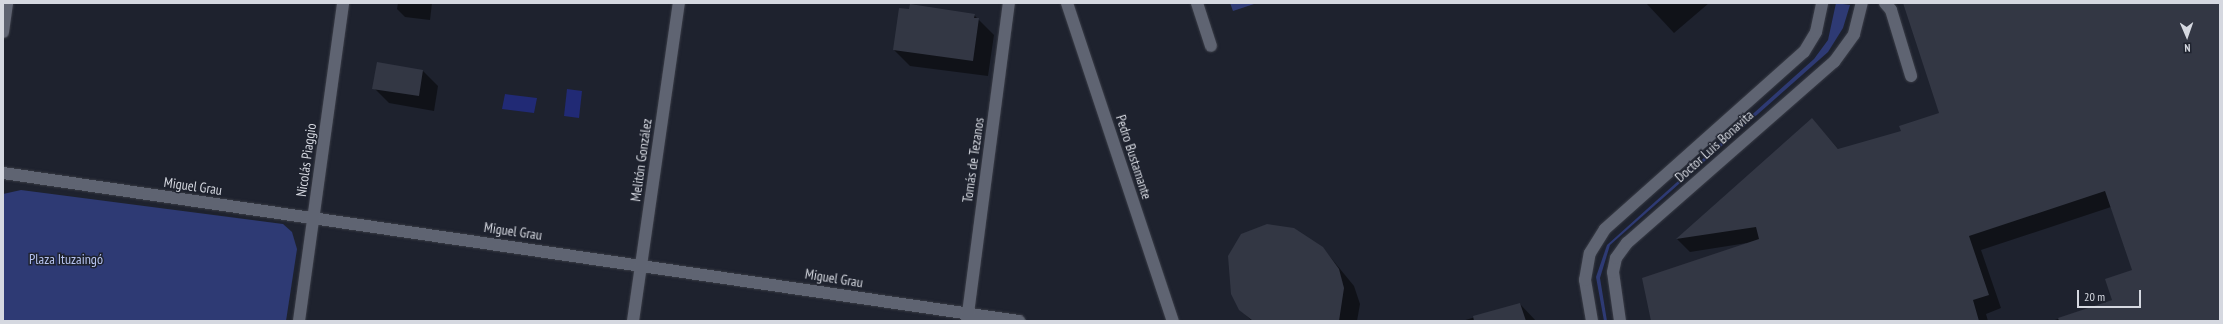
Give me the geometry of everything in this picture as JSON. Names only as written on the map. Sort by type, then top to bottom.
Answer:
[{"type":"street","points":[[3,32],[7,3]]},
{"type":"street","name":"Nicolás Piaggio","points":[[299,321],[343,3]]},
{"type":"street","name":"Melitón González","points":[[633,321],[679,3]]},
{"type":"street","name":"Tomás de Tezanos","points":[[967,318],[1009,3]]},
{"type":"street","name":"Pedro Bustamante","points":[[1067,3],[1173,321]]},
{"type":"street","points":[[1197,3],[1212,46]]},
{"type":"street","name":"Doctor Luis Bonavita","points":[[1592,321],[1585,280],[1590,253],[1605,229],[1804,52],[1816,32],[1822,3]]},
{"type":"street","name":"Doctor Luis Bonavita","points":[[1620,321],[1612,272],[1616,258],[1627,243],[1834,62],[1854,34],[1862,3]]},
{"type":"street","points":[[1885,3],[1891,10],[1912,76]]},
{"type":"street","name":"Miguel Grau","points":[[3,173],[314,219],[642,264],[967,318],[1019,321]]},
{"type":"green space","points":[[1230,3],[1257,3],[1233,11]]},
{"type":"green space","points":[[1836,3],[1850,5],[1843,28],[1828,52],[1610,245],[1600,278],[1607,321],[1604,321],[1596,277],[1607,245],[1814,59],[1828,40]]},
{"type":"green space","name":"Plaza Ituzaingó","points":[[21,190],[283,224],[292,232],[297,249],[286,321],[3,321],[3,194]]},
{"type":"shaded area","points":[[567,89],[582,91],[579,118],[564,116]]},
{"type":"shaded area","points":[[505,94],[537,98],[534,113],[502,109]]},
{"type":"building","points":[[1903,3],[2220,3],[2220,321],[2059,321],[2058,318],[2112,300],[2105,279],[2132,270],[2105,191],[1969,236],[1989,295],[1973,300],[1979,321],[1651,321],[1642,278],[1759,239],[1756,227],[1676,239],[1812,118],[1838,149],[1901,131],[1899,126],[1939,113]]},
{"type":"building","points":[[910,4],[975,14],[974,18],[979,18],[973,61],[893,50],[899,8],[909,9]]},
{"type":"building","points":[[377,62],[423,70],[419,96],[372,89]]},
{"type":"building","points":[[1267,224],[1294,228],[1323,247],[1339,269],[1344,288],[1339,321],[1253,321],[1239,310],[1231,294],[1228,256],[1241,234]]},
{"type":"building","points":[[1520,303],[1526,321],[1474,321],[1473,316]]}]
